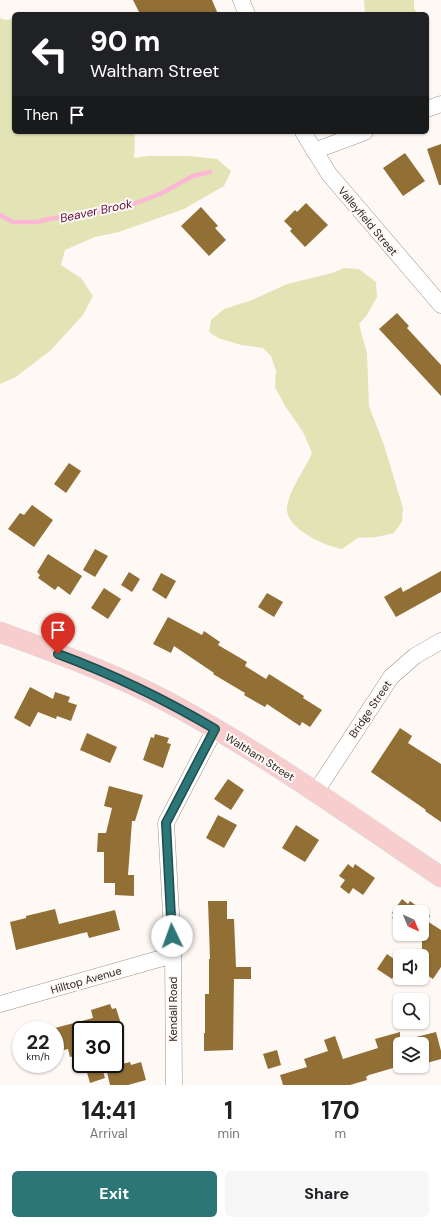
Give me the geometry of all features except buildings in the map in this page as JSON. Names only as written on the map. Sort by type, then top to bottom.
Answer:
[{"type":"main road","name":"Waltham Street","points":[[0,632],[106,672],[178,707],[271,763],[441,877]]},
{"type":"street","points":[[241,0],[246,12]]},
{"type":"street","points":[[429,108],[441,104]]},
{"type":"street","name":"Valleyfield Street","points":[[304,134],[329,174],[441,306]]},
{"type":"street","points":[[314,151],[360,134]]},
{"type":"street","name":"Bridge Street","points":[[315,793],[391,677],[415,656],[441,641]]},
{"type":"street","name":"Kendall Road","points":[[174,1085],[173,955],[166,823],[215,729]]},
{"type":"street","name":"Hilltop Avenue","points":[[0,1004],[173,955]]},
{"type":"green space","points":[[364,0],[414,0],[414,8],[416,12],[365,12]]},
{"type":"green space","points":[[0,18],[5,20],[12,19],[12,134],[134,134],[134,158],[148,156],[189,156],[217,159],[231,171],[224,186],[184,209],[119,232],[95,237],[65,250],[61,265],[81,278],[93,296],[83,315],[51,350],[16,377],[0,384]]},
{"type":"green space","points":[[344,268],[359,269],[376,282],[377,297],[367,315],[359,324],[367,353],[369,406],[384,445],[403,508],[402,522],[394,533],[377,537],[358,538],[342,549],[316,540],[307,535],[292,522],[288,515],[287,507],[291,493],[312,453],[303,432],[285,406],[275,387],[276,371],[271,356],[263,348],[241,345],[218,338],[209,332],[211,320],[224,309],[252,300],[287,284],[332,273]]},
{"type":"waterway","name":"Beaver Brook","points":[[0,215],[13,222],[38,222],[48,219],[125,207],[160,194],[193,176],[210,172]]},
{"type":"route","points":[[58,654],[106,672],[127,682],[178,707],[215,729],[166,823],[172,936]]}]
